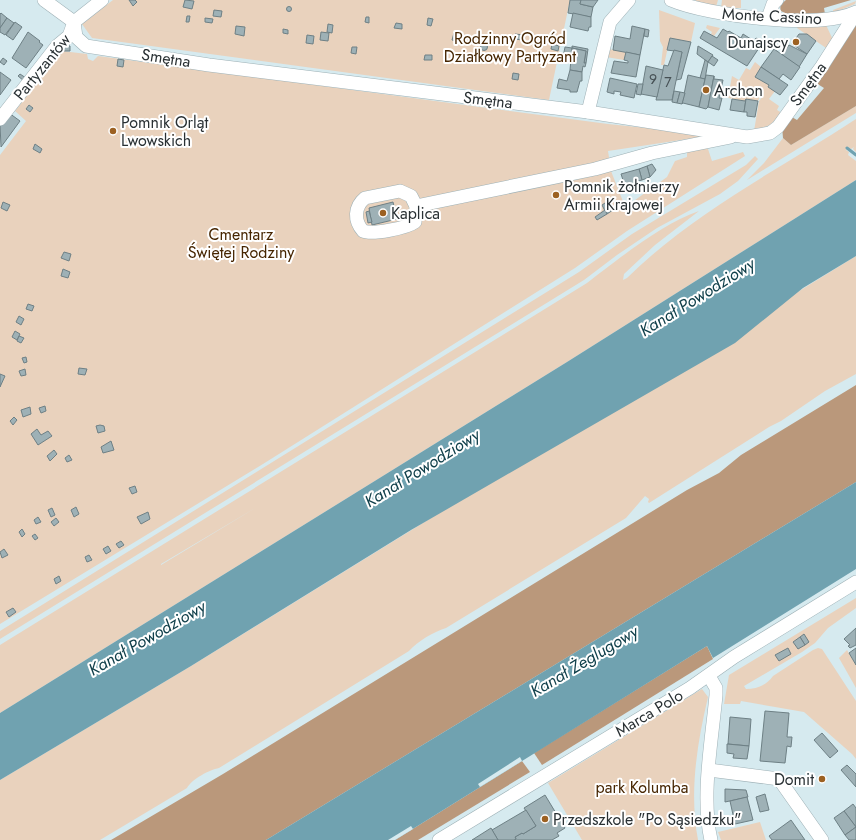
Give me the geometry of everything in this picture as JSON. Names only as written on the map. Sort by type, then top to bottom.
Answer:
[{"type":"street","points":[[44,0],[74,22]]},
{"type":"street","name":"Partyzantów","points":[[0,119],[57,46],[69,36],[74,22],[102,0]]},
{"type":"street","points":[[588,112],[610,22],[629,0]]},
{"type":"street","name":"Monte Cassino","points":[[671,0],[688,3],[714,13],[768,18],[828,19],[856,12]]},
{"type":"street","points":[[768,18],[769,11],[777,0]]},
{"type":"street","name":"Smętna","points":[[74,22],[76,37],[86,46],[209,65],[588,112],[737,136],[760,136],[770,134],[778,126],[822,66],[856,12]]},
{"type":"street","points":[[416,206],[595,169],[652,153],[737,136]]},
{"type":"street","points":[[400,191],[411,196],[416,206],[415,222],[408,226],[368,233],[360,228],[357,219],[357,208],[365,198],[400,191]]},
{"type":"street","name":"Marca Polo","points":[[439,840],[709,676],[734,657],[856,582]]},
{"type":"street","points":[[709,676],[716,688],[706,799],[707,819],[711,840]]},
{"type":"street","points":[[709,770],[778,779],[822,840]]},
{"type":"green space","name":"Rodzinny Ogród Działkowy Partyzant","points":[[113,0],[570,0],[549,100],[92,38],[82,24]]},
{"type":"green space","points":[[695,0],[718,0],[716,7],[698,3]]},
{"type":"green space","points":[[722,0],[741,0],[741,8],[721,8]]},
{"type":"green space","points":[[856,1],[855,4],[833,13],[833,10]]},
{"type":"green space","points":[[659,10],[695,23],[691,42],[670,38],[664,65],[661,65],[663,47],[660,41]]},
{"type":"green space","points":[[707,25],[720,28],[714,36],[711,34],[712,32],[706,28]]},
{"type":"green space","points":[[798,25],[826,25],[834,42],[829,50],[797,28]]},
{"type":"green space","points":[[608,49],[626,52],[624,60],[606,57]]},
{"type":"green space","name":"Cmentarz Świętej Rodziny","points":[[62,51],[87,54],[88,59],[93,61],[98,56],[608,124],[714,135],[608,151],[611,171],[624,204],[631,203],[667,177],[675,161],[687,157],[687,150],[707,146],[712,161],[743,152],[745,156],[627,231],[575,268],[263,464],[0,624],[0,155],[26,121],[15,111]]},
{"type":"green space","points":[[755,62],[761,67],[755,77],[769,85],[775,91],[769,99],[779,106],[777,110],[782,113],[770,125],[754,131],[759,101],[763,96],[761,95],[758,101],[745,99],[745,101],[728,98],[732,76],[739,80],[746,68],[750,70]]},
{"type":"green space","points":[[856,106],[856,113],[747,180],[764,163],[783,138],[791,145]]},
{"type":"green space","points":[[856,119],[856,152],[853,149],[854,147],[851,149],[848,147],[846,150],[849,152],[848,155],[856,161],[856,180],[567,362],[0,713],[0,645],[587,283],[626,253],[656,233],[699,211],[655,245],[624,274],[623,280],[627,278],[680,232],[708,212]],"holes":[[[257,507],[161,565],[161,564]]]},
{"type":"green space","points":[[755,156],[758,159],[738,181],[720,194],[657,228],[617,255],[584,280],[0,639],[0,631],[579,272],[632,234],[746,165]]},
{"type":"green space","points":[[856,256],[856,374],[825,391],[781,421],[769,427],[649,503],[649,499],[645,496],[626,518],[446,628],[426,637],[409,651],[219,768],[201,775],[187,788],[100,840],[0,840],[0,780],[191,666]]},
{"type":"green space","points":[[856,598],[856,608],[828,628],[815,643],[744,686],[746,689],[761,686],[768,682],[773,676],[813,650],[818,648],[822,649],[856,701],[856,759],[804,712],[741,701],[740,704],[724,704],[729,675]]},
{"type":"green space","points":[[847,650],[856,665],[856,688],[839,658]]},
{"type":"green space","name":"park Kolumba","points":[[702,689],[708,697],[698,750],[694,786],[695,822],[698,840],[582,840],[548,783]]},
{"type":"green space","points":[[760,822],[766,840],[721,840],[718,832]]},
{"type":"shaded area","points":[[786,0],[851,0],[824,8],[825,14],[787,14],[780,9],[783,2]]},
{"type":"shaded area","points":[[856,22],[856,106],[791,145],[783,138],[782,126],[790,116],[797,120],[824,88],[816,83]]},
{"type":"shaded area","points":[[856,385],[856,482],[266,840],[111,840],[223,774],[687,490],[719,473],[741,455]]},
{"type":"shaded area","points":[[707,646],[713,659],[542,765],[534,753]]},
{"type":"shaded area","points":[[522,761],[530,772],[418,840],[395,840]]},
{"type":"water","name":"Kanał Powodziowy","points":[[856,180],[856,256],[803,288],[735,343],[411,530],[191,666],[0,780],[0,713],[567,362]]},
{"type":"water","name":"Kanał Żeglugowy","points":[[856,482],[856,569],[713,658],[707,646],[395,840],[266,840]]},
{"type":"pier","points":[[520,757],[522,761],[480,787],[478,784]]},
{"type":"pier","points":[[411,826],[413,829],[395,840],[388,840]]},
{"type":"building","points":[[129,0],[135,0],[137,2],[133,6]]},
{"type":"building","points":[[185,0],[194,1],[192,9],[183,7]]},
{"type":"building","points":[[570,0],[581,0],[580,4],[593,7],[591,17],[568,13]]},
{"type":"building","points":[[581,0],[598,0],[593,7],[580,4]]},
{"type":"building","points":[[289,6],[292,9],[289,12],[286,9]]},
{"type":"building","points":[[214,10],[222,11],[221,17],[213,16]]},
{"type":"building","points":[[1,13],[7,18],[0,28],[0,14]]},
{"type":"building","points":[[573,13],[591,17],[591,27],[589,27],[588,31],[570,27]]},
{"type":"building","points":[[187,16],[190,16],[189,22],[186,22]]},
{"type":"building","points":[[366,17],[369,17],[369,23],[365,22]]},
{"type":"building","points":[[7,18],[14,23],[5,35],[0,32],[0,28]]},
{"type":"building","points":[[205,18],[213,19],[212,23],[205,22]]},
{"type":"building","points":[[428,18],[433,19],[431,26],[427,25]]},
{"type":"building","points":[[15,22],[22,27],[13,40],[6,35]]},
{"type":"building","points":[[396,23],[402,24],[402,29],[394,28]]},
{"type":"building","points":[[328,24],[333,25],[332,33],[327,32]]},
{"type":"building","points":[[236,26],[245,27],[244,36],[235,34]]},
{"type":"building","points":[[632,26],[645,29],[640,55],[613,50],[615,36],[630,39]]},
{"type":"building","points":[[283,29],[288,30],[288,34],[283,33]]},
{"type":"building","points":[[645,29],[649,30],[648,37],[644,36]]},
{"type":"building","points":[[723,29],[741,38],[743,34],[754,41],[756,38],[763,42],[747,66],[700,38],[704,31],[717,38]]},
{"type":"building","points":[[28,32],[43,45],[26,68],[12,58]]},
{"type":"building","points":[[321,32],[329,33],[328,41],[320,40]]},
{"type":"building","points":[[454,33],[464,35],[462,42],[452,40]]},
{"type":"building","points":[[515,34],[524,35],[523,40],[514,39]]},
{"type":"building","points":[[799,34],[807,34],[816,41],[807,54],[792,44]]},
{"type":"building","points":[[307,35],[314,36],[313,44],[306,43]]},
{"type":"building","points":[[670,38],[691,42],[681,79],[676,80],[682,52],[667,50]]},
{"type":"building","points":[[484,43],[488,47],[484,51],[480,47]]},
{"type":"building","points":[[552,44],[559,46],[558,51],[551,49]]},
{"type":"building","points":[[64,45],[70,46],[70,51],[64,51]]},
{"type":"building","points":[[789,45],[807,54],[799,67],[782,55]]},
{"type":"building","points":[[572,46],[588,49],[586,63],[584,63],[586,51],[572,48]]},
{"type":"building","points":[[698,46],[713,55],[708,62],[697,54]]},
{"type":"building","points":[[352,47],[357,47],[356,54],[351,53]]},
{"type":"building","points":[[565,47],[572,48],[572,59],[563,57]]},
{"type":"building","points":[[572,48],[586,51],[584,63],[586,63],[585,67],[583,66],[582,72],[570,70]]},
{"type":"building","points":[[774,49],[800,67],[791,80],[783,74],[779,79],[761,67]]},
{"type":"building","points":[[674,50],[682,52],[672,100],[656,100],[664,65],[668,66]]},
{"type":"building","points":[[626,52],[640,55],[636,77],[611,73],[614,61],[628,63],[628,61],[624,60]]},
{"type":"building","points":[[425,55],[432,55],[432,60],[424,60]]},
{"type":"building","points":[[482,55],[486,56],[486,59],[482,59]]},
{"type":"building","points":[[712,56],[718,60],[714,66],[708,62]]},
{"type":"building","points":[[561,57],[567,58],[566,63],[560,61]]},
{"type":"building","points":[[3,58],[7,61],[4,65],[0,62]]},
{"type":"building","points":[[118,59],[124,60],[123,67],[117,66]]},
{"type":"building","points":[[705,60],[708,62],[705,79],[700,78]]},
{"type":"building","points":[[646,66],[663,70],[657,97],[641,94]]},
{"type":"building","points":[[761,67],[788,85],[780,95],[768,87],[769,85],[755,77]]},
{"type":"building","points":[[570,70],[582,72],[582,81],[580,81],[577,92],[570,92],[570,90],[557,88],[559,79],[567,81]]},
{"type":"building","points":[[0,72],[11,80],[0,95]]},
{"type":"building","points":[[513,73],[519,74],[518,80],[512,79]]},
{"type":"building","points":[[20,74],[26,78],[24,81],[18,76]]},
{"type":"building","points":[[688,75],[705,79],[699,107],[682,104]]},
{"type":"building","points":[[706,75],[714,76],[708,107],[706,109],[699,107]]},
{"type":"building","points":[[714,76],[714,79],[723,80],[719,98],[722,98],[719,110],[708,107]]},
{"type":"building","points":[[610,78],[637,84],[634,98],[620,95],[621,92],[614,91],[614,94],[607,92]]},
{"type":"building","points":[[638,84],[643,84],[641,95],[636,94]]},
{"type":"building","points":[[674,91],[680,92],[677,103],[672,102]]},
{"type":"building","points":[[680,92],[685,93],[682,104],[677,103]]},
{"type":"building","points":[[732,99],[745,101],[746,99],[744,112],[730,110]]},
{"type":"building","points":[[746,99],[758,101],[755,117],[747,116],[747,112],[744,112]]},
{"type":"building","points":[[29,105],[33,108],[30,112],[26,109]]},
{"type":"building","points":[[9,113],[20,121],[1,147],[0,124]]},
{"type":"building","points":[[35,144],[42,149],[40,153],[33,149]]},
{"type":"building","points":[[652,164],[656,170],[650,177],[647,166]]},
{"type":"building","points":[[647,166],[650,177],[642,180],[639,169]]},
{"type":"building","points":[[639,169],[642,180],[638,181],[639,185],[626,189],[621,174]]},
{"type":"building","points":[[608,201],[611,207],[605,211],[602,205]]},
{"type":"building","points":[[3,202],[10,205],[7,211],[1,208]]},
{"type":"building","name":"Kaplica","points":[[393,202],[397,219],[372,225],[369,208]]},
{"type":"building","points":[[611,207],[613,210],[607,214],[605,211]]},
{"type":"building","points":[[605,210],[607,214],[597,220],[595,217]]},
{"type":"building","points":[[369,211],[372,222],[368,223],[366,212]]},
{"type":"building","points":[[64,252],[71,254],[69,261],[61,258]]},
{"type":"building","points":[[63,269],[70,272],[68,278],[61,276]]},
{"type":"building","points":[[28,304],[34,306],[32,311],[26,309]]},
{"type":"building","points":[[19,316],[24,319],[21,325],[16,322]]},
{"type":"building","points":[[15,331],[20,334],[17,340],[12,337]]},
{"type":"building","points":[[19,336],[24,338],[21,343],[17,341]]},
{"type":"building","points":[[26,357],[27,362],[24,363],[22,358]]},
{"type":"building","points":[[79,368],[87,369],[85,375],[78,374]]},
{"type":"building","points":[[25,369],[26,375],[21,376],[19,371]]},
{"type":"building","points":[[0,374],[5,376],[0,387]]},
{"type":"building","points":[[45,406],[46,411],[41,413],[39,408]]},
{"type":"building","points":[[30,407],[31,414],[23,417],[21,410]]},
{"type":"building","points":[[14,417],[17,420],[13,425],[10,421]]},
{"type":"building","points":[[96,426],[104,426],[105,431],[98,433]]},
{"type":"building","points":[[37,429],[41,435],[48,431],[52,436],[38,445],[31,434]]},
{"type":"building","points":[[111,441],[114,450],[103,453],[101,447]]},
{"type":"building","points":[[54,450],[57,454],[50,461],[47,456]]},
{"type":"building","points":[[69,455],[72,460],[67,462],[65,458]]},
{"type":"building","points":[[135,486],[137,492],[132,494],[129,488]]},
{"type":"building","points":[[76,507],[79,514],[74,517],[71,510]]},
{"type":"building","points":[[52,508],[55,515],[51,517],[48,510]]},
{"type":"building","points":[[148,512],[150,519],[141,524],[137,517]]},
{"type":"building","points":[[38,517],[41,522],[36,524],[34,520]]},
{"type":"building","points":[[56,518],[59,522],[54,526],[51,522]]},
{"type":"building","points":[[22,529],[25,534],[22,537],[19,532]]},
{"type":"building","points":[[35,534],[38,538],[35,540],[32,536]]},
{"type":"building","points":[[121,541],[124,545],[119,548],[116,544]]},
{"type":"building","points":[[108,546],[111,551],[106,554],[103,549]]},
{"type":"building","points":[[4,549],[8,555],[2,558],[0,552]]},
{"type":"building","points":[[89,555],[92,560],[87,562],[85,557]]},
{"type":"building","points":[[59,576],[61,581],[56,584],[54,579]]},
{"type":"building","points":[[13,608],[16,612],[9,617],[6,612]]},
{"type":"building","points":[[856,628],[856,645],[850,648],[848,646],[850,645],[844,639]]},
{"type":"building","points":[[804,634],[809,642],[805,645],[800,637]]},
{"type":"building","points":[[800,637],[805,645],[798,649],[793,642]]},
{"type":"building","points":[[788,648],[791,654],[779,661],[775,655]]},
{"type":"building","points":[[856,648],[856,665],[849,653]]},
{"type":"building","points":[[765,711],[789,713],[787,737],[792,737],[791,747],[787,746],[785,763],[760,761]]},
{"type":"building","points":[[730,717],[751,719],[749,746],[728,744]]},
{"type":"building","points":[[822,733],[838,751],[830,758],[814,740]]},
{"type":"building","points":[[727,744],[749,746],[747,759],[733,758],[734,754],[727,753]]},
{"type":"building","points":[[847,765],[856,774],[856,787],[841,770]]},
{"type":"building","points":[[725,789],[746,790],[748,797],[725,802]]},
{"type":"building","points":[[765,794],[769,810],[760,812],[756,797]]},
{"type":"building","points":[[545,795],[565,828],[557,833],[559,836],[552,840],[514,840],[516,839],[515,837],[536,826],[524,808]]},
{"type":"building","points":[[747,797],[753,820],[735,824],[730,801]]},
{"type":"building","points":[[853,804],[856,808],[856,827],[844,811]]},
{"type":"building","points":[[526,810],[536,826],[515,837],[516,839],[514,840],[498,840],[492,830]]},
{"type":"building","points":[[844,811],[856,827],[845,835],[834,818]]},
{"type":"building","points":[[791,820],[805,840],[772,840],[769,836]]},
{"type":"building","points":[[856,827],[856,840],[849,840],[845,835]]},
{"type":"building","points":[[491,828],[498,840],[472,840]]},
{"type":"waterway","points":[[847,148],[856,155]]},
{"type":"place","name":"Dunajscy","points":[[796,42]]},
{"type":"place","name":"Archon","points":[[706,90]]},
{"type":"place","name":"Pomnik Orląt Lwowskich","points":[[113,131]]},
{"type":"place","name":"Pomnik żołnierzy Armii Krajowej","points":[[556,195]]},
{"type":"place","name":"Kaplica","points":[[383,213]]},
{"type":"place","name":"Domit","points":[[822,779]]},
{"type":"place","name":"Przedszkole \"Po Sąsiedzku\"","points":[[545,819]]}]
